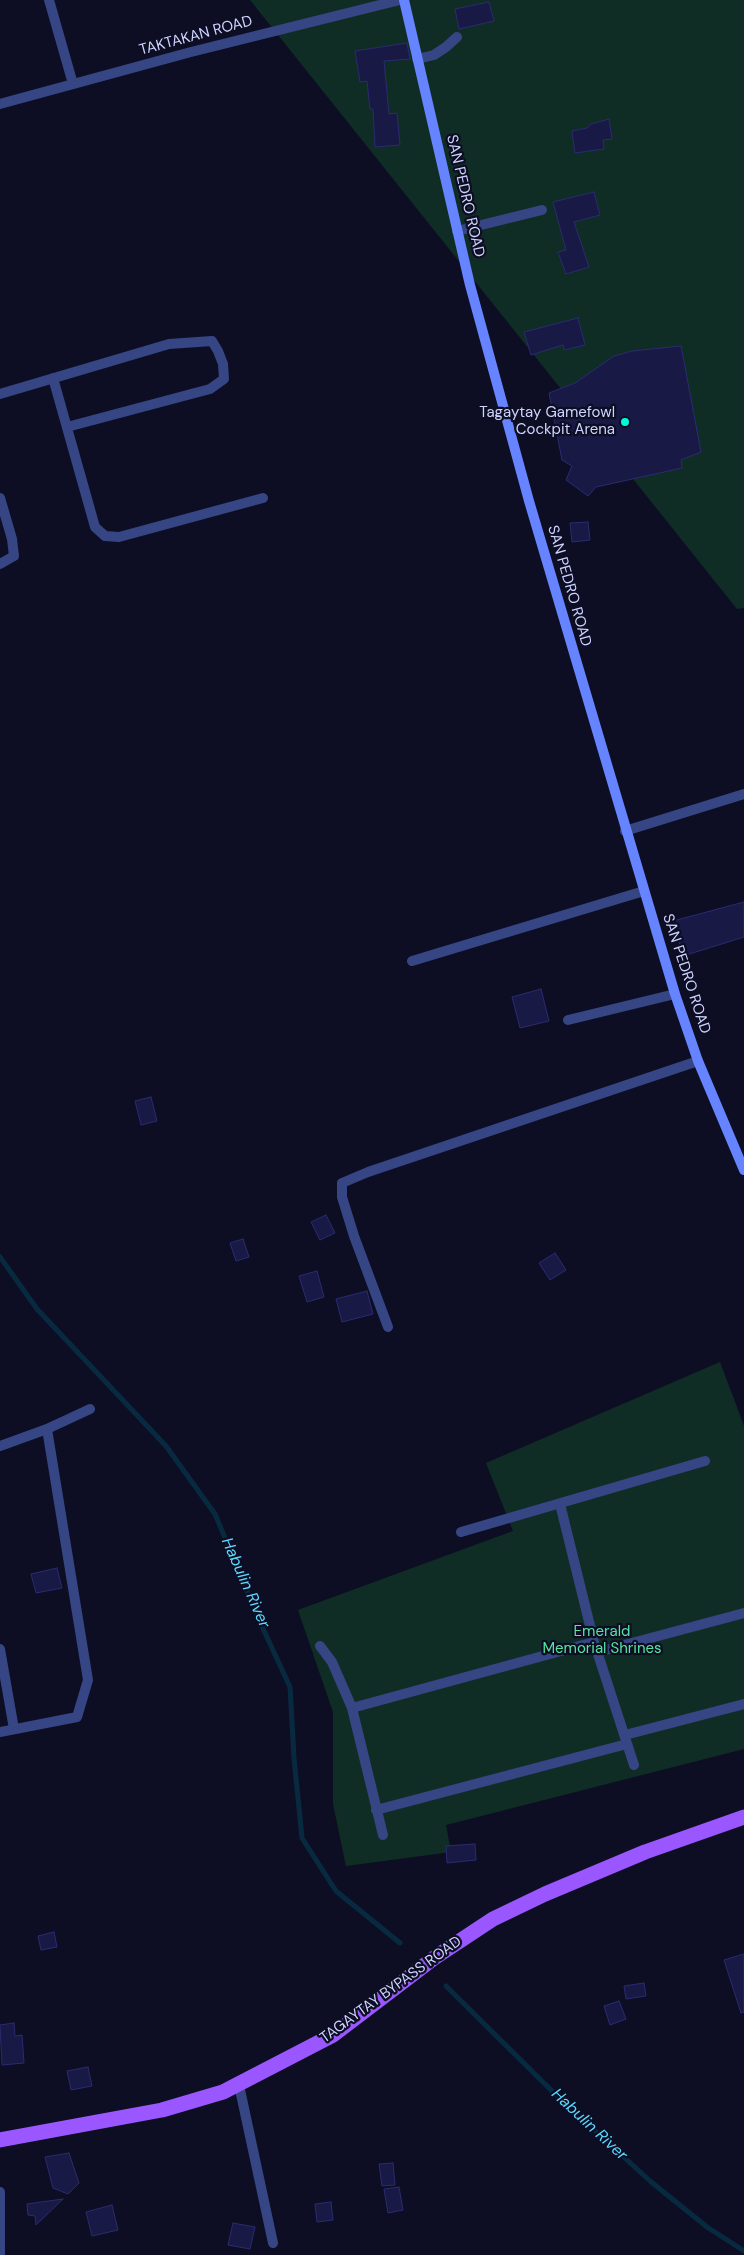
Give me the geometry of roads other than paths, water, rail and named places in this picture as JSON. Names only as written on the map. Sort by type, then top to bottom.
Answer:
[{"type":"main road","name":"TAGAYTAY BYPASS ROAD","points":[[0,2140],[162,2110],[203,2099],[240,2085],[333,2035],[434,1958],[493,1919],[545,1894],[645,1852],[744,1817]]},
{"type":"street","points":[[48,0],[73,84]]},
{"type":"street","name":"TAKTAKAN ROAD","points":[[0,104],[400,0]]},
{"type":"street","name":"SAN PEDRO ROAD","points":[[404,0],[470,284],[529,501],[675,994],[698,1061],[744,1170]]},
{"type":"street","points":[[417,59],[434,54],[446,47],[457,37]]},
{"type":"street","points":[[458,231],[542,210]]},
{"type":"street","points":[[0,394],[169,344],[212,341],[223,364],[224,380],[210,390],[67,427]]},
{"type":"street","points":[[53,378],[95,527],[105,536],[119,537],[263,498]]},
{"type":"street","points":[[0,498],[12,539],[14,556],[0,564]]},
{"type":"street","points":[[626,831],[744,794]]},
{"type":"street","points":[[412,961],[644,892]]},
{"type":"street","points":[[568,1020],[675,994]]},
{"type":"street","points":[[388,1327],[354,1236],[342,1197],[342,1183],[368,1172],[698,1061]]},
{"type":"street","points":[[0,1446],[47,1429],[90,1409]]},
{"type":"street","points":[[0,1732],[77,1717],[88,1680],[47,1429]]},
{"type":"street","points":[[461,1532],[705,1461]]},
{"type":"street","points":[[560,1504],[594,1642],[634,1765]]},
{"type":"street","points":[[598,1652],[744,1613]]},
{"type":"street","points":[[352,1708],[594,1642]]},
{"type":"street","points":[[320,1646],[332,1662],[352,1708],[383,1835]]},
{"type":"street","points":[[0,1649],[14,1729]]},
{"type":"street","points":[[376,1810],[626,1740],[744,1704]]},
{"type":"street","points":[[240,2085],[273,2243]]},
{"type":"street","points":[[0,2192],[0,2254]]},
{"type":"waterway","name":"Habulin River","points":[[0,1257],[37,1309],[166,1446],[215,1514],[260,1622],[290,1687],[294,1758],[302,1838],[336,1891],[400,1943]]},
{"type":"waterway","name":"Habulin River","points":[[446,1986],[554,2093],[650,2181],[707,2227],[744,2251]]},
{"type":"place","name":"Tagaytay Gamefowl Cockpit Arena","points":[[625,422]]},
{"type":"park label","name":"Emerald Memorial Shrines","points":[[602,1640]]}]
